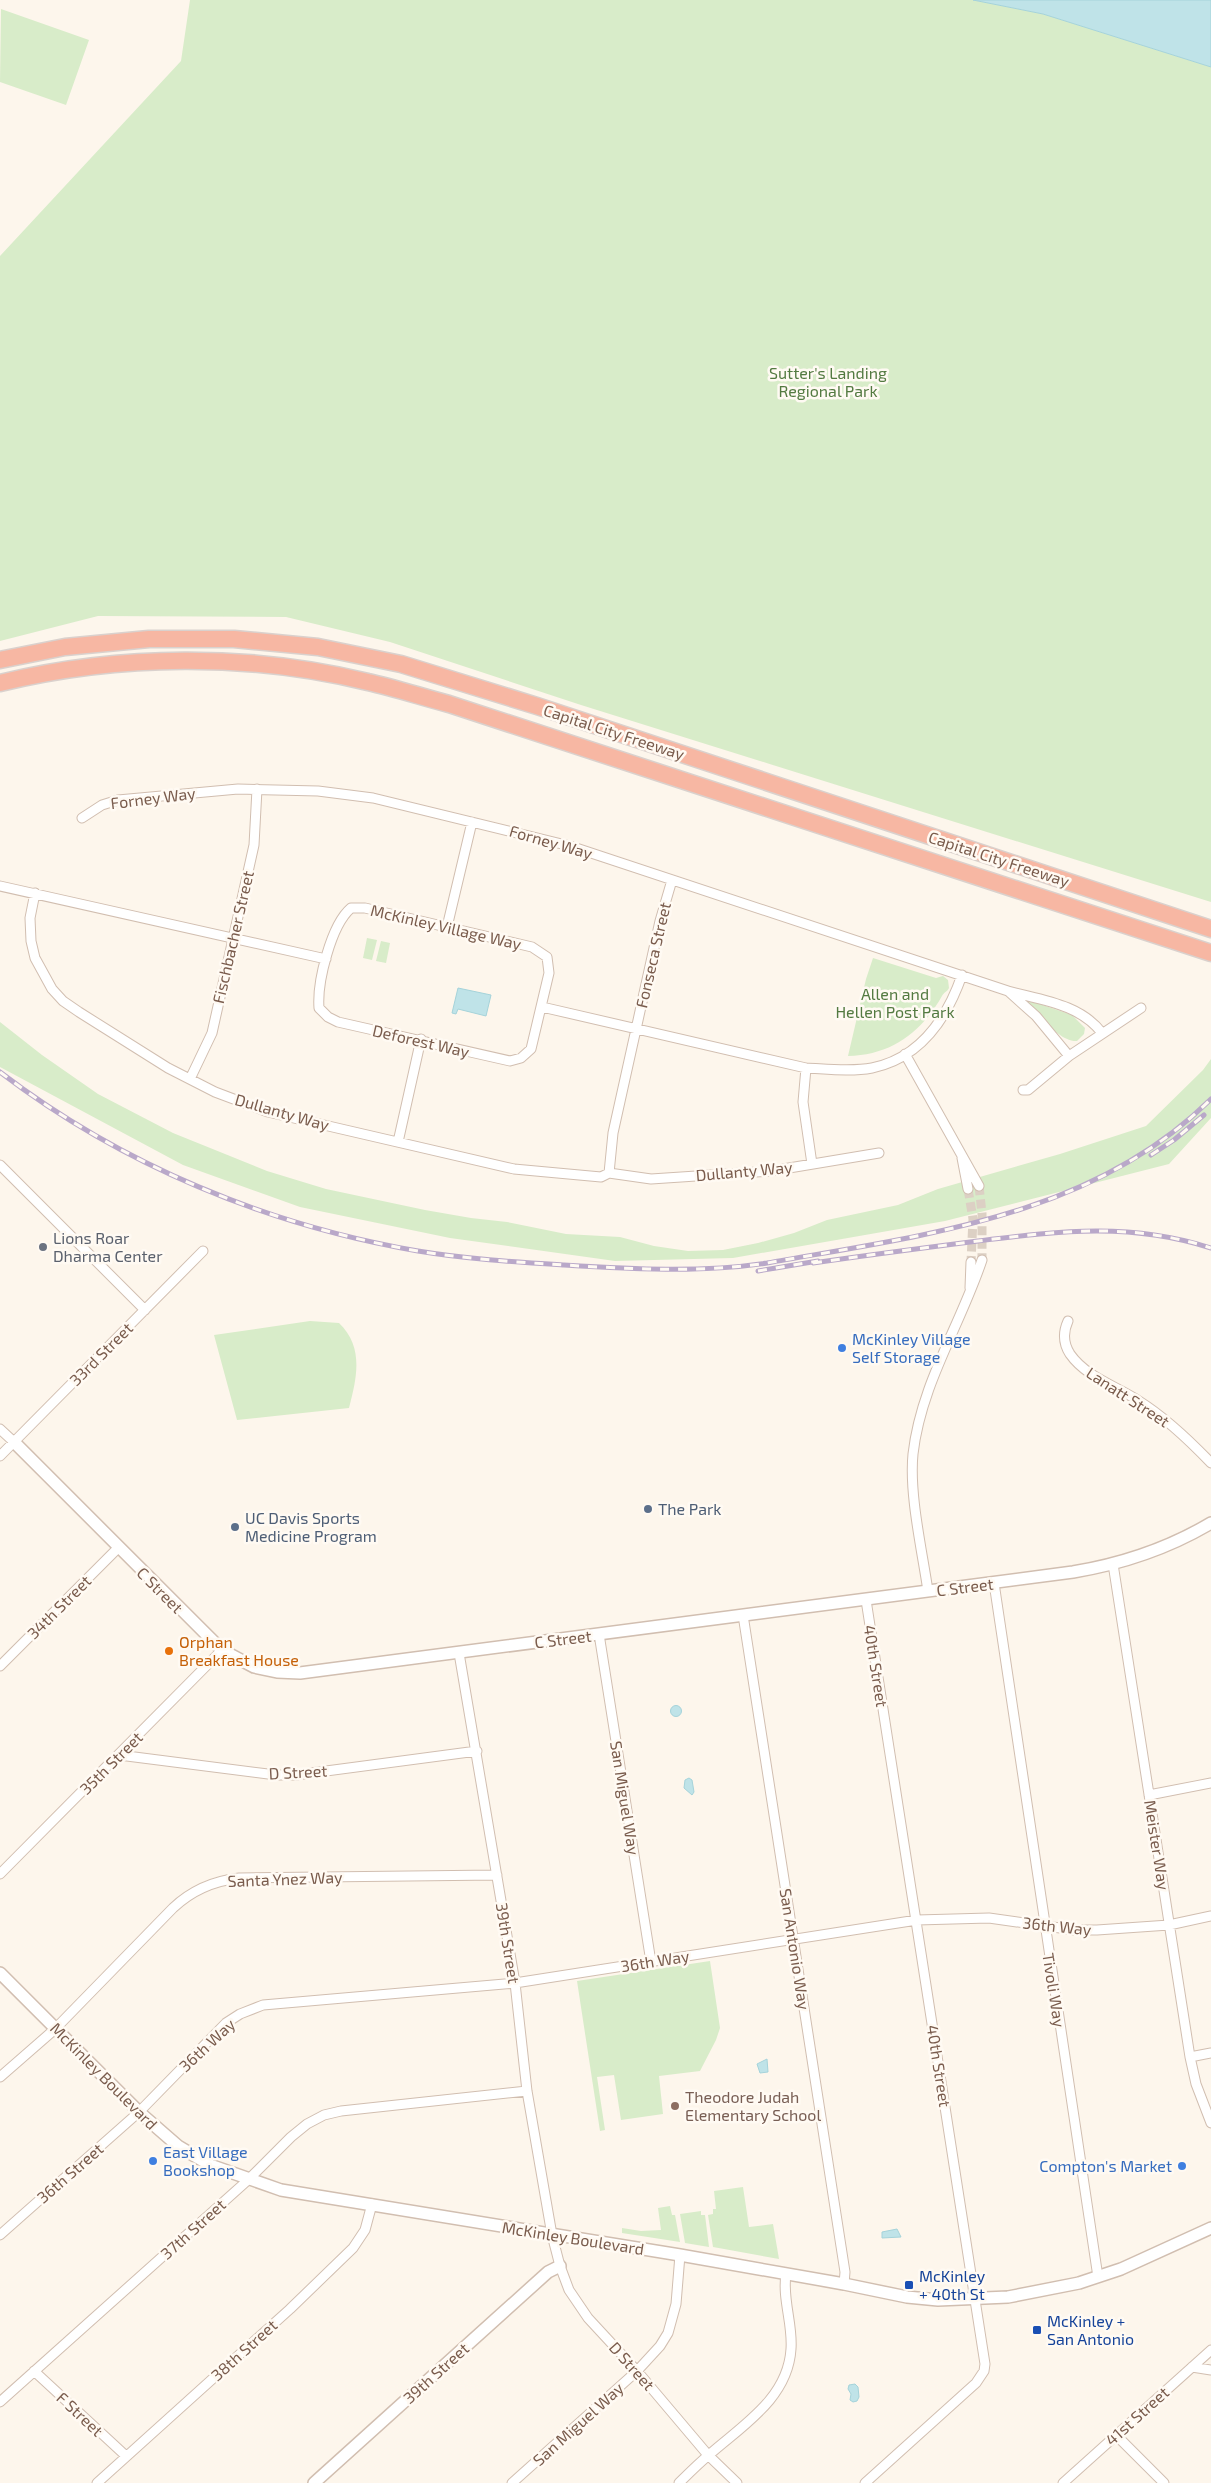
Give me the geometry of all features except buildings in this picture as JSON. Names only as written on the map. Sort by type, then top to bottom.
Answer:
[{"type":"highway","name":"Capital City Freeway","points":[[0,660],[65,647],[149,639],[234,639],[318,647],[401,664],[536,706],[1211,929]]},
{"type":"highway","name":"Capital City Freeway","points":[[0,682],[31,675],[115,664],[200,661],[284,667],[367,682],[449,704],[1211,953]]},
{"type":"street","name":"Forney Way","points":[[82,818],[102,805],[118,800],[238,789],[318,791],[373,798],[570,846],[1008,991],[1059,1004],[1083,1013],[1102,1033]]},
{"type":"street","name":"Fischbacher Street","points":[[190,1079],[212,1033],[254,845],[257,790]]},
{"type":"street","points":[[447,927],[472,822]]},
{"type":"street","name":"Fonseca Street","points":[[635,1030],[660,921],[672,880]]},
{"type":"street","points":[[0,886],[326,959]]},
{"type":"street","name":"Dullanty Way","points":[[35,894],[30,918],[31,941],[35,958],[52,989],[63,1001],[151,1058],[215,1092],[268,1112],[514,1169],[601,1177],[609,1173],[651,1179],[771,1171],[879,1153]]},
{"type":"street","name":"McKinley Village Way","points":[[326,959],[344,914],[351,908],[365,908],[532,947],[546,957],[549,973],[542,1008]]},
{"type":"street","name":"Deforest Way","points":[[326,959],[318,997],[319,1008],[328,1017],[338,1022],[510,1061],[521,1058],[531,1049],[542,1008]]},
{"type":"street","points":[[542,1008],[806,1068],[838,1070],[872,1068],[906,1054],[932,1032],[944,1016],[962,975]]},
{"type":"street","name":"Forney Way","points":[[1008,991],[1036,1016],[1069,1056]]},
{"type":"street","points":[[1023,1090],[1028,1090],[1069,1056],[1141,1008]]},
{"type":"street","points":[[609,1173],[612,1133],[635,1030]]},
{"type":"street","points":[[398,1142],[421,1040]]},
{"type":"street","points":[[906,1054],[979,1186]]},
{"type":"street","points":[[806,1068],[803,1102],[812,1164]]},
{"type":"street","points":[[959,1148],[968,1189]]},
{"type":"street","points":[[0,1165],[145,1310]]},
{"type":"street","name":"33rd Street","points":[[0,1456],[203,1252]]},
{"type":"street","points":[[928,1591],[915,1494],[913,1456],[919,1421],[933,1376],[982,1260]]},
{"type":"street","points":[[970,1291],[971,1262]]},
{"type":"street","name":"Lanatt Street","points":[[1068,1321],[1065,1342],[1071,1355],[1082,1367],[1159,1415],[1211,1463]]},
{"type":"street","name":"C Street","points":[[0,1429],[222,1650],[254,1667],[288,1673],[459,1653],[1056,1575],[1113,1564],[1182,1540],[1211,1523]]},
{"type":"street","name":"34th Street","points":[[0,1666],[118,1548]]},
{"type":"street","name":"Meister Way","points":[[1113,1564],[1190,2057],[1196,2084],[1211,2123]]},
{"type":"street","name":"Tivoli Way","points":[[994,1583],[1098,2277]]},
{"type":"street","name":"40th Street","points":[[865,2483],[981,2377],[984,2371],[985,2356],[866,1600]]},
{"type":"street","name":"San Antonio Way","points":[[743,1615],[845,2272],[844,2284]]},
{"type":"street","name":"San Miguel Way","points":[[599,1634],[651,1962]]},
{"type":"street","name":"35th Street","points":[[0,1874],[222,1650]]},
{"type":"street","name":"39th Street","points":[[459,1653],[497,1875],[514,1983],[527,2091],[552,2234]]},
{"type":"street","name":"D Street","points":[[119,1755],[276,1775],[296,1775],[477,1751]]},
{"type":"street","points":[[1149,1795],[1211,1783]]},
{"type":"street","name":"Santa Ynez Way","points":[[0,2077],[55,2029],[173,1908],[190,1894],[210,1884],[239,1878],[497,1875]]},
{"type":"street","name":"36th Way","points":[[139,2112],[220,2028],[247,2010],[271,2004],[514,1983],[917,1920],[990,1918],[1044,1926],[1097,1930],[1169,1925],[1211,1916]]},
{"type":"street","name":"McKinley Boulevard","points":[[0,1973],[160,2132],[210,2165],[248,2180],[281,2190],[680,2255],[907,2297],[976,2300],[1039,2292],[1098,2277],[1211,2228]]},
{"type":"street","points":[[1190,2057],[1211,2053]]},
{"type":"street","name":"37th Street","points":[[0,2402],[248,2180],[291,2137],[307,2124],[324,2115],[342,2111],[527,2091]]},
{"type":"street","name":"36th Street","points":[[0,2235],[139,2112]]},
{"type":"street","name":"38th Street","points":[[97,2483],[290,2309],[353,2248],[365,2230],[372,2204]]},
{"type":"street","name":"D Street","points":[[552,2234],[560,2266],[578,2304],[708,2455],[738,2483]]},
{"type":"street","name":"San Miguel Way","points":[[512,2483],[637,2371],[660,2346],[673,2318],[680,2255]]},
{"type":"street","name":"39th Street","points":[[314,2483],[548,2272],[560,2266]]},
{"type":"street","points":[[680,2483],[708,2455],[766,2405],[789,2365],[791,2347],[784,2289],[786,2274]]},
{"type":"street","name":"41st Street","points":[[1063,2483],[1211,2350]]},
{"type":"street","points":[[1192,2367],[1211,2370]]},
{"type":"street","name":"F Street","points":[[34,2371],[126,2456]]},
{"type":"street","points":[[1116,2435],[1164,2483]]},
{"type":"green space","name":"Sutter's Landing Regional Park","points":[[190,0],[973,0],[1043,14],[1211,67],[1211,902],[581,705],[390,642],[286,617],[98,616],[0,641],[0,256],[181,61]]},
{"type":"green space","points":[[1,9],[89,40],[66,105],[0,82]]},
{"type":"green space","points":[[367,938],[377,940],[372,960],[363,958]]},
{"type":"green space","points":[[381,941],[390,943],[386,963],[376,961]]},
{"type":"green space","name":"Allen and Hellen Post Park","points":[[873,958],[936,978],[943,976],[948,980],[949,988],[924,1021],[903,1040],[878,1051],[864,1055],[848,1056],[866,979]]},
{"type":"green space","points":[[1025,999],[1072,1015],[1085,1028],[1084,1034],[1077,1041],[1063,1037],[1049,1026]]},
{"type":"green space","points":[[0,1022],[42,1055],[98,1094],[173,1133],[267,1171],[326,1189],[425,1210],[507,1222],[566,1234],[620,1237],[654,1246],[688,1251],[723,1250],[758,1243],[794,1233],[827,1220],[898,1205],[938,1189],[1060,1154],[1146,1126],[1203,1070],[1211,1059],[1211,1118],[1169,1164],[945,1221],[733,1258],[615,1261],[450,1238],[300,1207],[183,1165],[0,1067]]},
{"type":"green space","points":[[310,1321],[339,1323],[347,1332],[352,1342],[355,1352],[356,1374],[349,1408],[237,1420],[214,1335]]},
{"type":"green space","points":[[710,1961],[720,2028],[700,2071],[659,2076],[663,2114],[621,2120],[614,2075],[597,2077],[605,2130],[600,2131],[577,1981]]},
{"type":"green space","points":[[743,2187],[749,2227],[773,2224],[779,2259],[713,2247],[708,2215],[713,2214],[713,2209],[716,2209],[714,2191]]},
{"type":"green space","points":[[670,2206],[672,2215],[675,2215],[680,2242],[622,2233],[622,2228],[641,2231],[661,2230],[658,2208]]},
{"type":"green space","points":[[701,2211],[701,2215],[705,2215],[709,2247],[685,2243],[680,2214]]},
{"type":"water","points":[[973,0],[1211,0],[1211,67],[1043,14]]},
{"type":"water","points":[[458,988],[491,995],[486,1016],[458,1009],[456,1014],[452,1013]]},
{"type":"water","points":[[676,1705],[682,1711],[676,1717],[670,1711]]},
{"type":"water","points":[[689,1778],[692,1780],[694,1792],[692,1795],[684,1788],[685,1780]]},
{"type":"water","points":[[767,2059],[768,2072],[760,2073],[757,2064]]},
{"type":"water","points":[[897,2229],[901,2237],[882,2238],[882,2232]]},
{"type":"water","points":[[855,2384],[858,2387],[859,2397],[857,2401],[853,2402],[850,2400],[851,2394],[848,2389],[849,2385]]},
{"type":"tunnel","points":[[979,1186],[982,1213],[982,1260]]},
{"type":"tunnel","points":[[968,1189],[973,1219],[971,1262]]},
{"type":"railway","points":[[0,1072],[96,1136],[146,1163],[198,1187],[306,1225],[362,1240],[436,1254],[509,1261],[640,1269],[717,1268],[767,1263],[886,1242],[945,1230],[1003,1215],[1060,1195],[1114,1170],[1164,1139],[1211,1099]]},
{"type":"railway","points":[[1151,1155],[1174,1140],[1204,1115]]},
{"type":"railway","points":[[813,1263],[978,1241],[1066,1232],[1095,1231],[1152,1235],[1211,1248]]},
{"type":"railway","points":[[758,1271],[818,1261]]},
{"type":"place","name":"Lions Roar Dharma Center","points":[[43,1247]]},
{"type":"place","name":"McKinley Village Self Storage","points":[[842,1348]]},
{"type":"place","name":"The Park","points":[[648,1509]]},
{"type":"place","name":"UC Davis Sports Medicine Program","points":[[235,1527]]},
{"type":"place","name":"Orphan Breakfast House","points":[[169,1651]]},
{"type":"place","name":"Theodore Judah Elementary School","points":[[675,2106]]},
{"type":"place","name":"East Village Bookshop","points":[[153,2161]]},
{"type":"place","name":"Compton's Market","points":[[1182,2166]]},
{"type":"place","name":"McKinley + 40th St","points":[[909,2285]]},
{"type":"place","name":"McKinley + San Antonio","points":[[1037,2330]]}]
